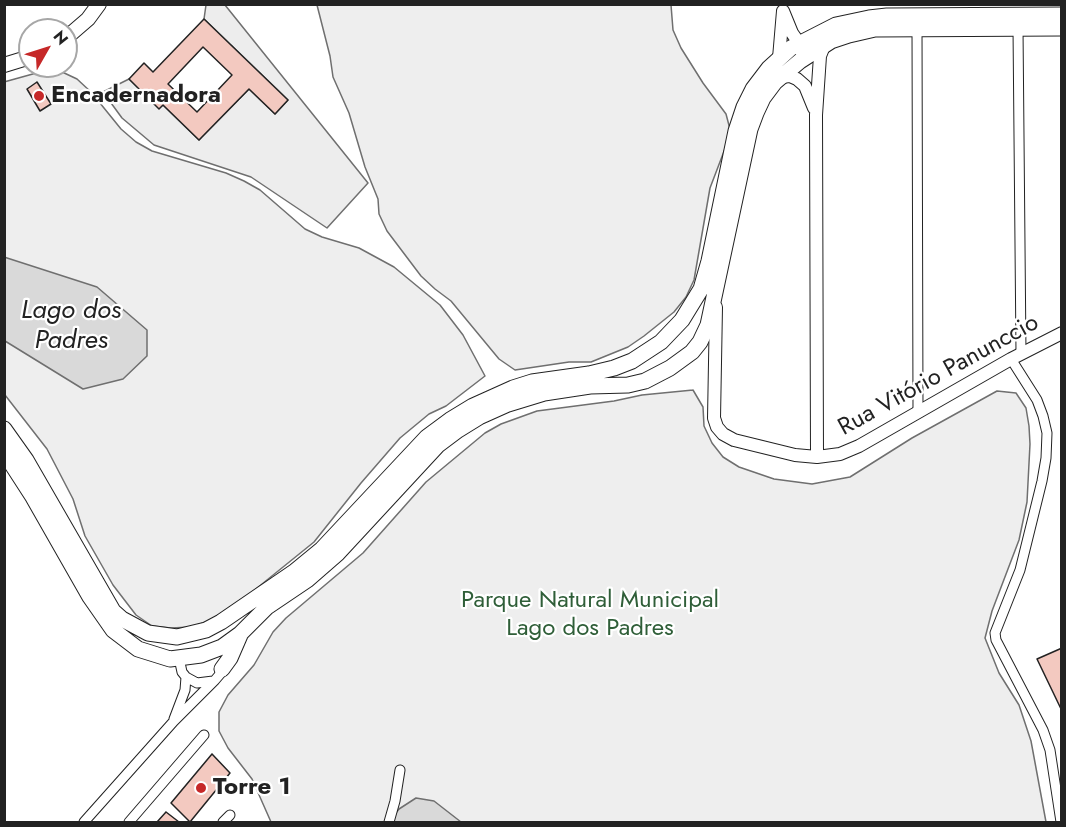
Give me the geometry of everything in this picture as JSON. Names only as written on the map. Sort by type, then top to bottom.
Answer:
[{"type":"main road","points":[[78,28],[99,4]]},
{"type":"main road","points":[[4,429],[26,460],[113,611],[122,619],[148,633],[177,637],[206,630],[294,572],[322,549],[427,437],[450,420],[473,406],[513,388],[532,382],[614,368],[632,361],[661,342],[691,308],[701,289],[736,131],[744,108],[753,89],[779,58],[799,43],[836,25],[869,18],[1062,15]]},
{"type":"main road","points":[[4,452],[33,497],[90,597],[113,630],[138,649],[161,657],[179,658],[201,655],[222,647],[240,634],[267,607],[307,580],[338,553],[438,445],[458,430],[508,404],[544,393],[590,386],[628,385],[645,381],[670,368],[696,350],[708,325],[716,296],[750,129],[763,98],[781,77],[800,61],[824,46],[849,35],[875,29],[917,29],[1021,16],[1062,28]]},
{"type":"main road","points":[[675,328],[685,332],[696,350]]},
{"type":"main road","points":[[661,342],[668,353],[680,357],[696,350]]},
{"type":"main road","points":[[206,630],[222,647]]},
{"type":"main road","points":[[218,674],[230,658],[240,634]]},
{"type":"main road","points":[[179,658],[187,635]]},
{"type":"street","points":[[783,8],[792,33],[799,43],[800,61]]},
{"type":"street","points":[[779,58],[783,8]]},
{"type":"street","points":[[1021,16],[1016,356],[1040,408],[1047,433],[1046,458],[1020,570],[995,633],[996,640],[1043,730],[1050,750],[1061,822]]},
{"type":"street","points":[[917,29],[918,412]]},
{"type":"street","points":[[818,457],[816,115],[818,68],[824,46]]},
{"type":"street","points":[[781,77],[790,76],[805,86],[816,115]]},
{"type":"street","name":"Rua Vitório Panunccio","points":[[716,296],[714,418],[717,427],[723,434],[734,440],[795,455],[818,457],[840,454],[859,446],[1016,356],[1062,333]]},
{"type":"street","name":"Rua Vitório Panunccio","points":[[696,350],[714,374]]},
{"type":"street","points":[[89,821],[174,721],[218,674],[222,647]]},
{"type":"street","points":[[179,658],[182,672],[186,677],[202,683],[218,674]]},
{"type":"street","points":[[174,721],[185,690],[186,677]]},
{"type":"street","points":[[129,822],[204,735]]},
{"type":"street","points":[[388,822],[395,801],[400,770]]},
{"type":"street","points":[[223,822],[230,815]]},
{"type":"green space","points":[[317,5],[671,5],[673,30],[681,48],[726,114],[731,133],[710,188],[694,280],[686,297],[674,312],[628,347],[591,362],[569,362],[515,370],[499,359],[451,301],[421,276],[387,231],[379,214],[378,199],[365,167],[349,113],[333,77]]},
{"type":"green space","points":[[18,78],[77,79],[91,92],[121,129],[136,142],[152,151],[226,173],[244,181],[260,190],[305,229],[322,237],[359,248],[394,267],[440,305],[463,335],[485,376],[446,406],[429,414],[400,438],[314,542],[241,601],[209,621],[191,627],[171,628],[152,626],[136,615],[113,585],[85,536],[73,499],[47,449],[5,395],[4,82]]},
{"type":"green space","name":"Parque Natural Municipal Lago dos Padres","points":[[693,390],[703,407],[704,426],[712,443],[723,457],[739,467],[774,479],[812,484],[850,477],[912,438],[997,391],[1016,393],[1026,408],[1029,426],[1027,502],[1019,540],[992,611],[985,638],[999,673],[1019,705],[1031,741],[1046,822],[271,822],[252,779],[228,748],[219,731],[219,712],[228,695],[254,665],[273,632],[286,618],[363,553],[426,482],[485,433],[501,424],[537,411],[642,395]]},
{"type":"shaded area","points":[[206,5],[225,5],[368,183],[327,228],[251,177],[154,145],[122,118],[103,92],[129,79],[159,108],[163,105],[199,140],[249,89],[275,114],[288,100],[204,19]]},
{"type":"water","name":"Lago dos Padres","points":[[4,257],[97,287],[147,330],[147,356],[123,379],[83,389],[5,341]]},
{"type":"water","points":[[416,798],[434,801],[461,822],[389,822],[399,809]]},
{"type":"building","points":[[204,19],[288,100],[275,114],[249,89],[199,140],[163,105],[159,109],[129,79],[144,63],[153,72]],"holes":[[[203,47],[232,75],[197,112],[168,84]]]},
{"type":"building","name":"Encadernadora","points":[[37,82],[51,104],[40,111],[27,89]]},
{"type":"building","points":[[1062,648],[1062,711],[1037,659]]},
{"type":"building","name":"Torre 1","points":[[212,754],[230,773],[190,822],[171,803]]},
{"type":"building","points":[[166,812],[179,822],[157,822]]},
{"type":"place","name":"Encadernadora","points":[[39,96]]},
{"type":"place","name":"Torre 1","points":[[201,788]]}]
